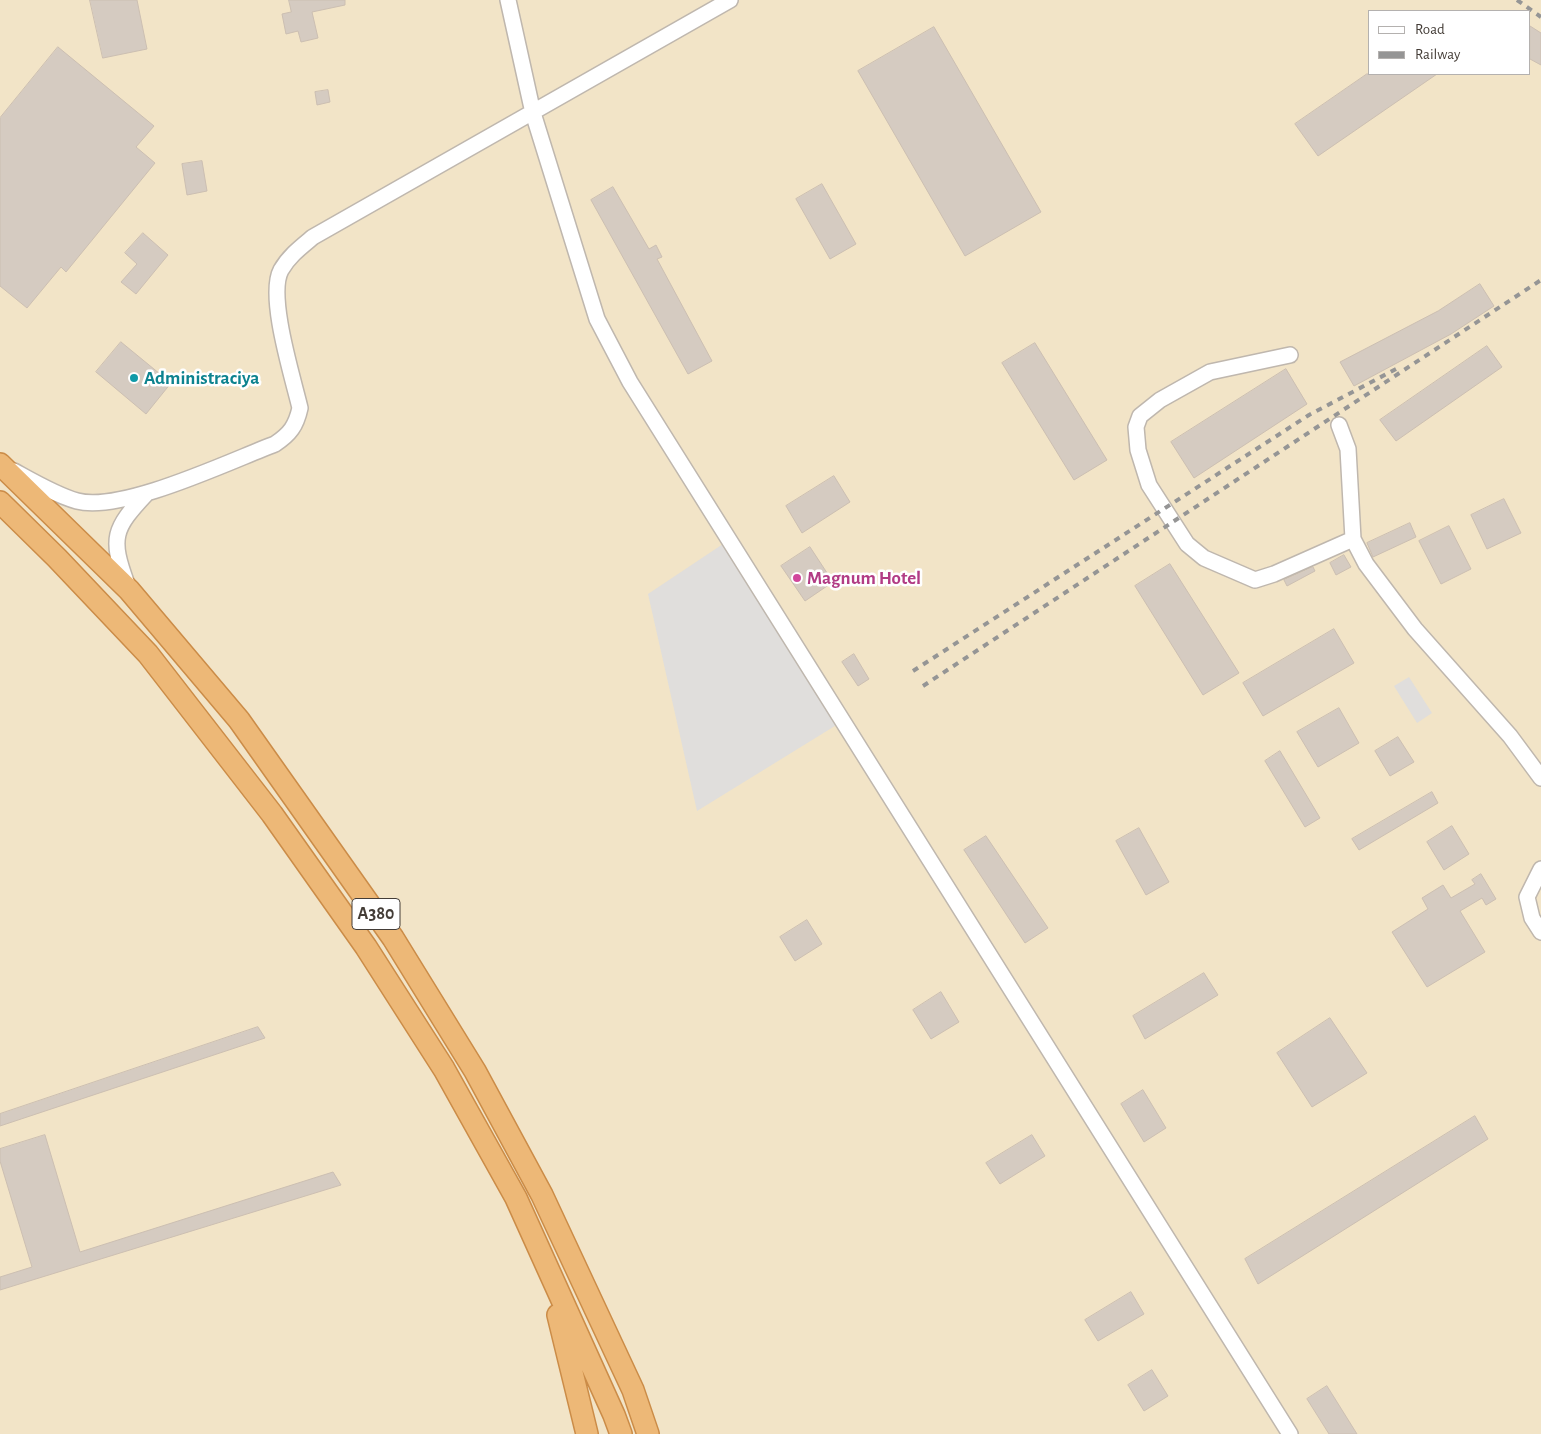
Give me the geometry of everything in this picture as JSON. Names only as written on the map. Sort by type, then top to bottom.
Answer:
[{"type":"highway","name":"A380","points":[[0,464],[129,590],[239,720],[393,938],[476,1071],[542,1195],[633,1390],[648,1434]]},
{"type":"highway","name":"A380","points":[[0,502],[57,558],[141,647],[272,814],[366,948],[444,1069],[516,1198],[617,1425]]},
{"type":"highway","points":[[184,700],[206,682]]},
{"type":"highway","points":[[544,1260],[587,1434]]},
{"type":"street","points":[[508,0],[533,113],[597,319],[630,382],[1290,1434]]},
{"type":"street","points":[[0,464],[78,501],[108,502],[147,493],[275,444],[288,435],[297,424],[300,408],[275,294],[280,271],[293,254],[313,237],[730,0]]},
{"type":"street","points":[[1290,355],[1210,372],[1160,400],[1140,416],[1136,427],[1138,450],[1149,485],[1187,544],[1204,558],[1254,580],[1274,574],[1353,539]]},
{"type":"street","points":[[1339,425],[1348,449],[1353,539],[1366,564],[1415,629],[1510,736],[1541,778]]},
{"type":"street","points":[[129,590],[116,555],[118,530],[129,512],[147,493]]},
{"type":"street","points":[[1541,868],[1527,897],[1532,918],[1541,932]]},
{"type":"sand","points":[[0,0],[1541,0],[1541,1434],[0,1434]]},
{"type":"shaded area","points":[[729,540],[843,721],[697,811],[648,594]]},
{"type":"shaded area","points":[[1409,677],[1432,713],[1417,723],[1394,686]]},
{"type":"building","points":[[90,0],[137,0],[147,49],[103,58]]},
{"type":"building","points":[[289,0],[345,0],[345,5],[312,12],[318,38],[301,42],[298,31],[286,34],[282,14],[291,12]]},
{"type":"building","points":[[934,27],[1041,212],[965,256],[858,71]]},
{"type":"building","points":[[1531,27],[1541,33],[1541,65],[1531,60]]},
{"type":"building","points":[[58,47],[154,126],[136,147],[155,163],[66,272],[61,267],[27,308],[0,286],[0,118]]},
{"type":"building","points":[[1367,74],[1436,75],[1318,156],[1295,124]]},
{"type":"building","points":[[328,90],[330,102],[317,105],[315,92]]},
{"type":"building","points":[[202,161],[207,191],[187,195],[182,164]]},
{"type":"building","points":[[822,184],[856,244],[830,259],[796,199]]},
{"type":"building","points":[[613,187],[649,249],[656,245],[662,257],[657,259],[712,361],[688,374],[591,200]]},
{"type":"building","points":[[143,233],[168,255],[136,294],[121,282],[137,264],[125,253]]},
{"type":"building","points":[[1480,284],[1494,306],[1451,334],[1354,386],[1340,362],[1438,311]]},
{"type":"building","name":"Administraciya","points":[[121,342],[171,383],[146,414],[96,372]]},
{"type":"building","points":[[1035,343],[1107,460],[1074,480],[1002,363]]},
{"type":"building","points":[[1487,346],[1502,367],[1396,441],[1380,420]]},
{"type":"building","points":[[1286,369],[1307,404],[1194,478],[1171,442]]},
{"type":"building","points":[[834,476],[850,502],[802,533],[786,506]]},
{"type":"building","points":[[1504,499],[1521,533],[1487,549],[1471,515]]},
{"type":"building","points":[[1410,523],[1416,537],[1373,557],[1367,543]]},
{"type":"building","points":[[1449,526],[1471,569],[1441,584],[1419,541]]},
{"type":"building","points":[[810,547],[833,582],[805,601],[781,566]]},
{"type":"building","points":[[1344,555],[1351,567],[1336,575],[1330,563]]},
{"type":"building","points":[[1170,564],[1239,673],[1203,695],[1135,586]]},
{"type":"building","points":[[1313,567],[1315,571],[1287,586],[1284,580]]},
{"type":"building","points":[[1334,629],[1354,663],[1263,716],[1243,683]]},
{"type":"building","points":[[854,654],[869,679],[858,686],[842,662]]},
{"type":"building","points":[[1339,708],[1359,743],[1318,767],[1297,732]]},
{"type":"building","points":[[1398,737],[1414,762],[1390,776],[1375,751]]},
{"type":"building","points":[[1280,751],[1320,818],[1305,827],[1265,761]]},
{"type":"building","points":[[1432,792],[1438,803],[1359,850],[1352,839]]},
{"type":"building","points":[[1452,826],[1469,854],[1444,870],[1427,842]]},
{"type":"building","points":[[1139,828],[1169,882],[1146,895],[1116,841]]},
{"type":"building","points":[[986,836],[1048,928],[1025,943],[964,850]]},
{"type":"building","points":[[1481,874],[1496,899],[1486,905],[1482,898],[1460,911],[1485,952],[1427,987],[1392,932],[1428,909],[1422,898],[1443,885],[1451,898],[1475,884],[1472,880]]},
{"type":"building","points":[[807,920],[822,944],[795,961],[780,937]]},
{"type":"building","points":[[1204,973],[1218,995],[1145,1039],[1133,1016]]},
{"type":"building","points":[[941,992],[959,1022],[931,1039],[913,1010]]},
{"type":"building","points":[[1330,1018],[1367,1073],[1312,1107],[1277,1053]]},
{"type":"building","points":[[258,1027],[265,1038],[0,1126],[0,1114]]},
{"type":"building","points":[[1143,1090],[1166,1128],[1144,1142],[1121,1104]]},
{"type":"building","points":[[1475,1116],[1488,1139],[1258,1284],[1245,1259]]},
{"type":"building","points":[[45,1135],[80,1252],[333,1172],[341,1185],[0,1290],[0,1277],[32,1267],[0,1161],[0,1149]]},
{"type":"building","points":[[1032,1135],[1045,1156],[1000,1184],[986,1163]]},
{"type":"building","points":[[1131,1292],[1144,1314],[1098,1341],[1085,1320]]},
{"type":"building","points":[[1152,1370],[1168,1396],[1144,1411],[1128,1385]]},
{"type":"building","points":[[1327,1386],[1357,1434],[1329,1434],[1307,1399]]},
{"type":"railway","points":[[1517,0],[1541,17]]},
{"type":"railway","points":[[923,686],[1541,280]]},
{"type":"railway","points":[[913,671],[1309,415],[1396,369]]},
{"type":"place","name":"Administraciya","points":[[134,378]]},
{"type":"place","name":"Magnum Hotel","points":[[797,578]]}]
